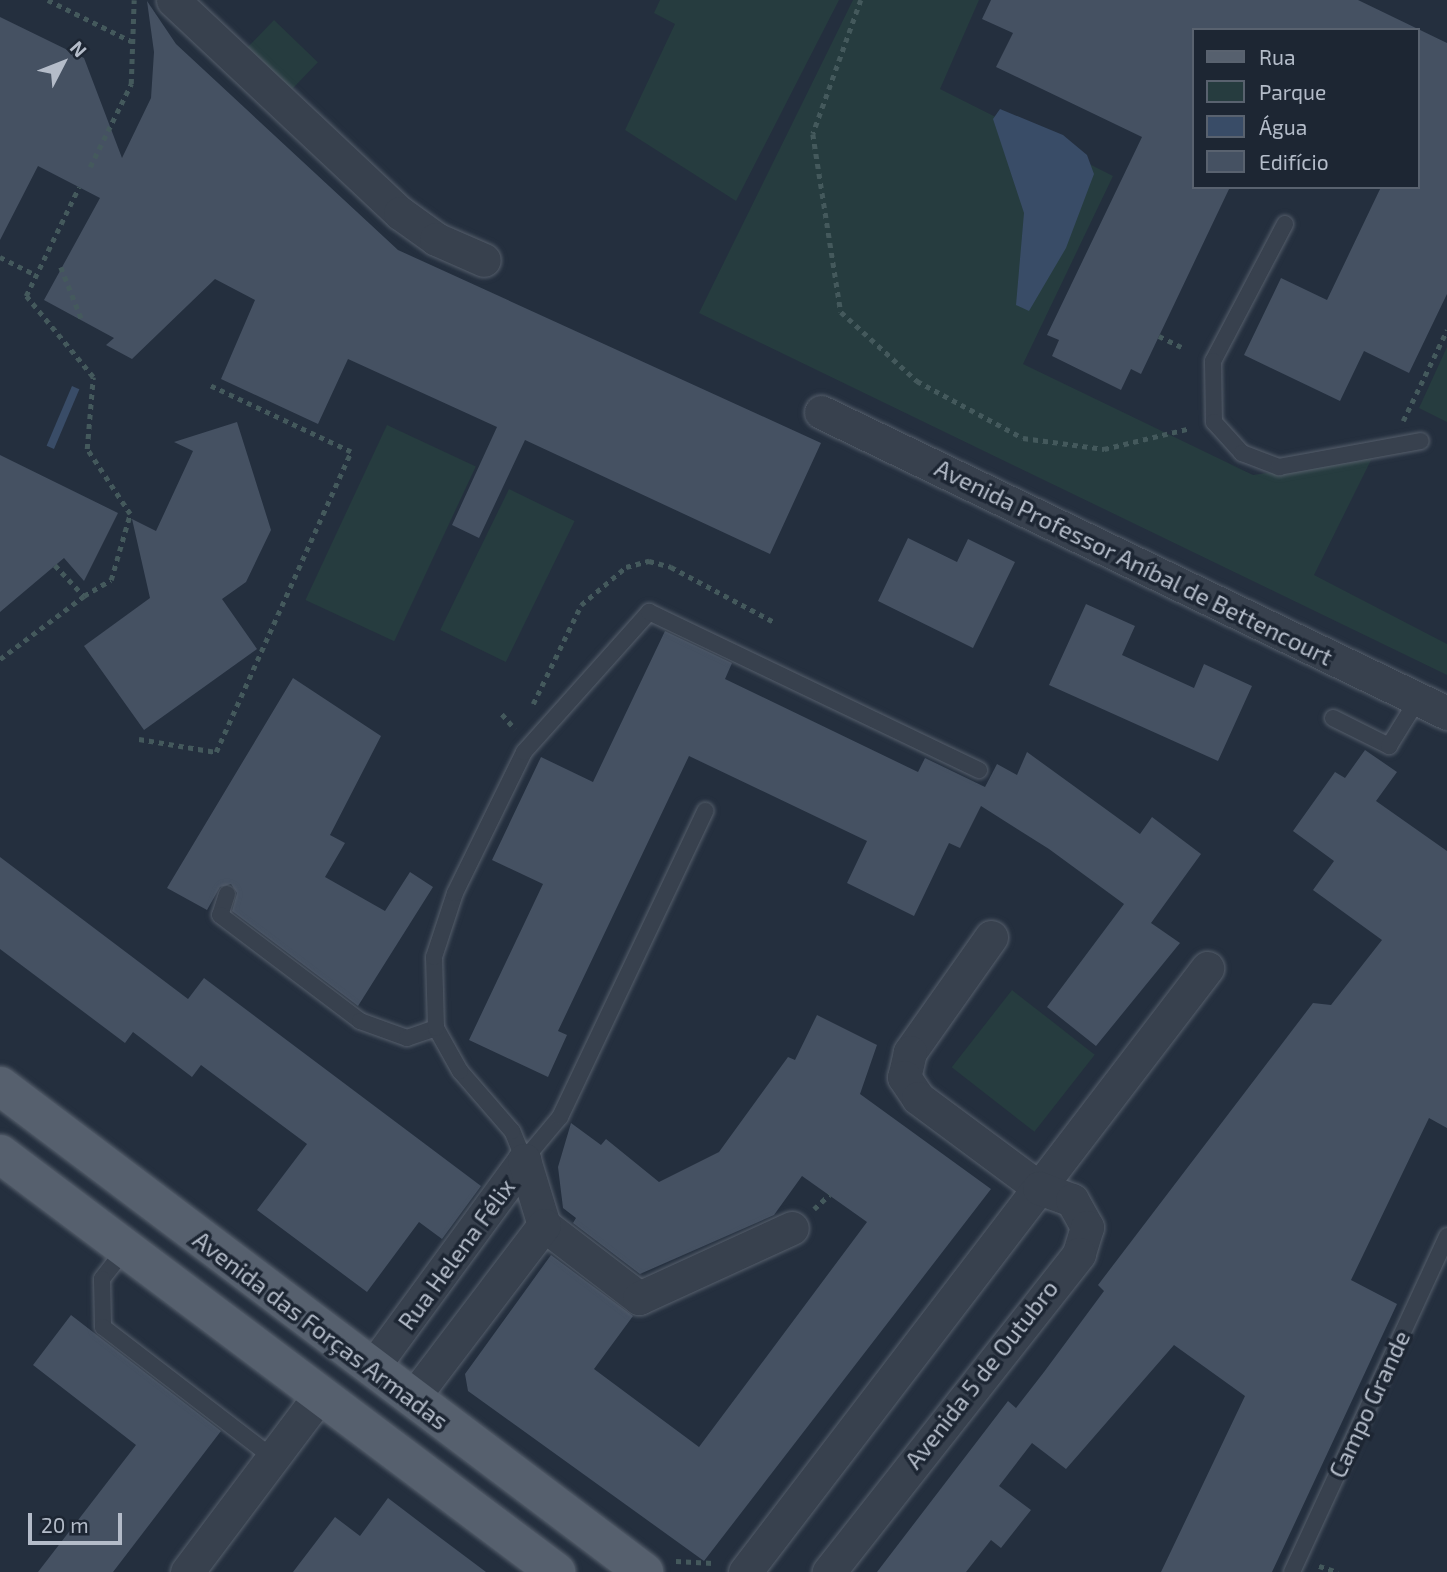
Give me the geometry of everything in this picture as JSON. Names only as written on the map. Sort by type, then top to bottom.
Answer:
[{"type":"main road","name":"Avenida das Forças Armadas","points":[[0,1086],[643,1572]]},
{"type":"main road","points":[[0,1154],[556,1572]]},
{"type":"street","points":[[173,0],[400,213],[436,239],[484,260]]},
{"type":"street","name":"Avenida Professor Aníbal de Bettencourt","points":[[821,412],[1447,713]]},
{"type":"street","name":"Avenida 5 de Outubro","points":[[829,1572],[1079,1254],[1087,1234],[1082,1212],[1062,1194],[1039,1188],[918,1098],[904,1077],[909,1052],[991,937]]},
{"type":"street","points":[[746,1571],[1207,968]]},
{"type":"street","name":"Rua Helena Félix","points":[[524,1160],[544,1225]]},
{"type":"street","name":"Rua Helena Félix","points":[[372,1368],[524,1160]]},
{"type":"street","points":[[412,1399],[544,1225],[639,1298],[792,1228]]},
{"type":"street","points":[[187,1572],[320,1395]]},
{"type":"lane","points":[[1285,224],[1213,360],[1214,422],[1242,453],[1279,467],[1421,441]]},
{"type":"lane","points":[[705,811],[560,1116],[524,1160],[512,1131],[460,1070],[436,1028],[431,982],[440,934],[524,752],[649,612],[979,770]]},
{"type":"lane","points":[[1332,718],[1389,746],[1418,699]]},
{"type":"lane","points":[[227,894],[220,915],[360,1021],[407,1038],[436,1028]]},
{"type":"lane","name":"Campo Grande","points":[[1292,1572],[1447,1236]]},
{"type":"lane","points":[[126,1248],[102,1279],[103,1328],[273,1458]]},
{"type":"path","points":[[48,0],[131,41]]},
{"type":"path","points":[[90,167],[131,85],[134,0]]},
{"type":"path","points":[[861,0],[813,134],[841,312],[917,380],[1023,438],[1104,449],[1214,422]]},
{"type":"path","points":[[0,659],[84,596],[111,580],[130,514],[87,449],[93,377],[26,296],[79,187]]},
{"type":"path","points":[[0,257],[36,275]]},
{"type":"path","points":[[61,267],[82,320]]},
{"type":"path","points":[[1391,446],[1447,330]]},
{"type":"path","points":[[1159,336],[1182,347]]},
{"type":"path","points":[[139,739],[216,752],[351,452],[211,386]]},
{"type":"path","points":[[55,565],[84,596]]},
{"type":"path","points":[[502,714],[519,733]]},
{"type":"path","points":[[669,1572],[678,1559],[707,1566],[727,1555],[746,1571]]},
{"type":"green space","points":[[660,0],[839,0],[736,201],[625,130],[675,24],[654,13]]},
{"type":"green space","points":[[853,0],[979,0],[940,89],[1113,176],[1023,364],[1253,475],[1372,458],[1314,575],[1447,644],[1447,675],[699,313]]},
{"type":"green space","points":[[274,20],[318,62],[291,90],[248,47]]},
{"type":"green space","points":[[1447,347],[1447,422],[1419,408]]},
{"type":"green space","points":[[387,425],[476,466],[394,641],[305,600]]},
{"type":"green space","points":[[509,489],[575,521],[506,662],[440,630]]},
{"type":"green space","points":[[1012,990],[1095,1055],[1034,1132],[952,1067]]},
{"type":"water","points":[[1000,109],[1063,135],[1087,155],[1094,174],[1066,248],[1029,311],[1016,305],[1024,213],[993,119]]},
{"type":"water","points":[[72,386],[79,389],[54,449],[47,446]]},
{"type":"building","points":[[991,0],[1358,0],[1416,28],[1192,28],[1192,189],[1229,189],[1141,374],[1131,369],[1121,390],[1052,356],[1059,340],[1047,335],[1142,137],[996,67],[1013,33],[982,19]]},
{"type":"building","points":[[147,1],[176,44],[398,250],[821,443],[770,554],[525,440],[479,538],[452,525],[497,427],[348,359],[318,424],[221,379],[255,300],[215,279],[132,359],[106,345],[114,338],[44,300],[100,198],[38,166],[0,240],[0,17],[84,58],[122,158],[151,98],[154,52]]},
{"type":"building","points":[[1419,29],[1447,43],[1447,294],[1409,373],[1364,351],[1340,401],[1244,355],[1281,278],[1327,300],[1380,189],[1419,189]]},
{"type":"building","points":[[237,422],[271,530],[246,582],[222,599],[257,649],[144,730],[84,646],[150,598],[132,519],[156,531],[193,451],[174,442]]},
{"type":"building","points":[[0,455],[118,513],[84,581],[64,558],[0,612]]},
{"type":"building","points":[[908,538],[957,562],[968,539],[1015,562],[973,648],[878,601]]},
{"type":"building","points":[[1086,604],[1135,626],[1122,655],[1194,688],[1204,664],[1252,686],[1218,761],[1049,685]]},
{"type":"building","points":[[665,631],[732,663],[725,679],[918,772],[925,758],[985,787],[997,764],[1017,775],[1027,752],[1140,834],[1152,817],[1201,854],[1151,923],[1180,943],[1096,1046],[1047,1007],[1124,904],[1049,849],[981,806],[960,848],[949,843],[914,916],[847,883],[867,841],[689,756],[558,1031],[567,1035],[548,1077],[469,1040],[543,884],[492,860],[541,757],[593,782]]},
{"type":"building","points":[[293,678],[381,736],[330,835],[345,843],[325,877],[385,911],[410,872],[433,887],[358,1006],[232,911],[237,893],[231,884],[220,887],[207,910],[167,888]]},
{"type":"building","points":[[1365,750],[1397,772],[1376,801],[1447,851],[1447,1128],[1429,1118],[1351,1280],[1397,1304],[1272,1572],[1161,1572],[1245,1396],[1174,1345],[1066,1469],[1032,1443],[999,1486],[1031,1510],[1001,1548],[991,1540],[966,1572],[877,1572],[1008,1401],[1016,1408],[1044,1372],[1104,1291],[1098,1285],[1313,1003],[1331,1005],[1382,940],[1313,890],[1334,861],[1293,831],[1335,772],[1345,778]]},
{"type":"building","points":[[0,857],[188,999],[204,978],[481,1186],[442,1239],[419,1222],[367,1292],[257,1210],[307,1144],[201,1065],[192,1077],[133,1032],[125,1043],[0,949]]},
{"type":"building","points":[[817,1015],[877,1045],[860,1094],[991,1189],[704,1561],[468,1391],[465,1374],[551,1255],[633,1316],[594,1369],[699,1447],[867,1222],[802,1176],[774,1215],[640,1274],[573,1223],[576,1218],[563,1208],[558,1167],[571,1123],[601,1145],[606,1139],[659,1182],[719,1152],[788,1057],[795,1060]]},
{"type":"building","points":[[71,1315],[221,1431],[113,1572],[38,1572],[136,1445],[33,1365]]},
{"type":"building","points":[[388,1498],[486,1572],[293,1572],[335,1517],[360,1536]]}]
